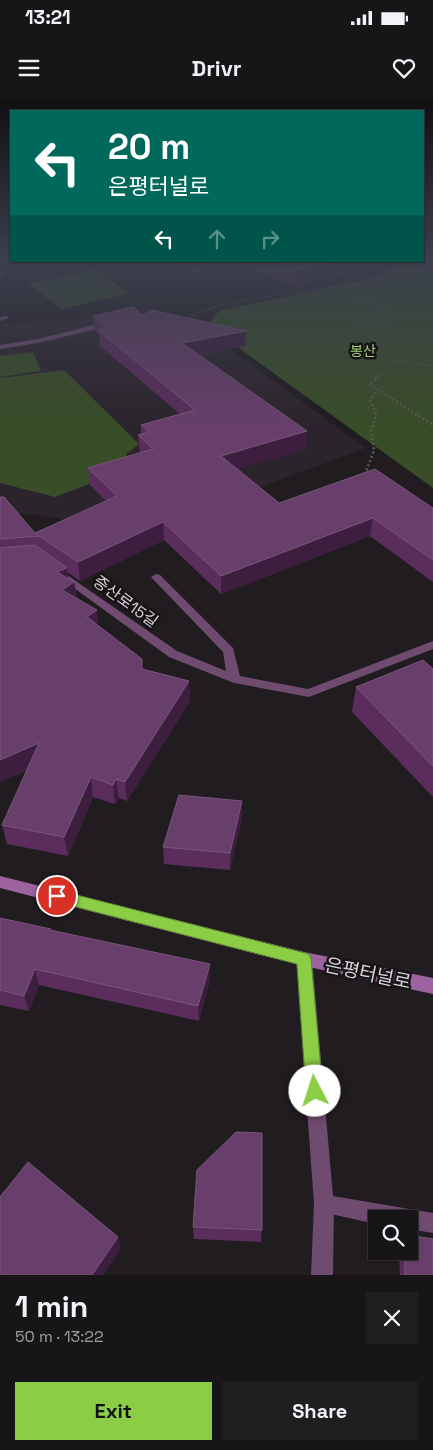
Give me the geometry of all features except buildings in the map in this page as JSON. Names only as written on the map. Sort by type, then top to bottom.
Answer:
[{"type":"main road","name":"은평터널로","points":[[0,882],[304,959],[433,986]]},
{"type":"street","points":[[0,347],[38,341],[122,320]]},
{"type":"street","name":"증산로15길","points":[[49,565],[173,654],[234,680],[309,693],[433,645]]},
{"type":"street","points":[[156,577],[229,651],[234,680]]},
{"type":"street","name":"은평터널로","points":[[304,959],[324,1204],[322,1275]]},
{"type":"street","points":[[324,1204],[368,1212]]},
{"type":"street","points":[[418,1221],[433,1224]]},
{"type":"path","points":[[180,319],[197,315]]},
{"type":"path","points":[[389,315],[390,318],[384,324],[368,320],[359,326],[397,360],[433,366]]},
{"type":"path","points":[[397,360],[369,384],[433,425]]},
{"type":"path","points":[[369,477],[366,472],[374,450],[371,432],[376,414],[370,400],[376,390]]},
{"type":"shaded area","points":[[121,315],[153,315],[197,325],[366,448],[141,531],[0,510],[0,324]]},
{"type":"green space","name":"봉산","points":[[216,315],[433,315],[433,488],[207,325]]},
{"type":"green space","points":[[33,352],[41,371],[0,377],[0,356]]},
{"type":"green space","points":[[64,370],[139,444],[126,454],[130,461],[121,472],[55,497],[0,483],[0,378]]},
{"type":"route","points":[[57,896],[304,959],[315,1091]]}]
